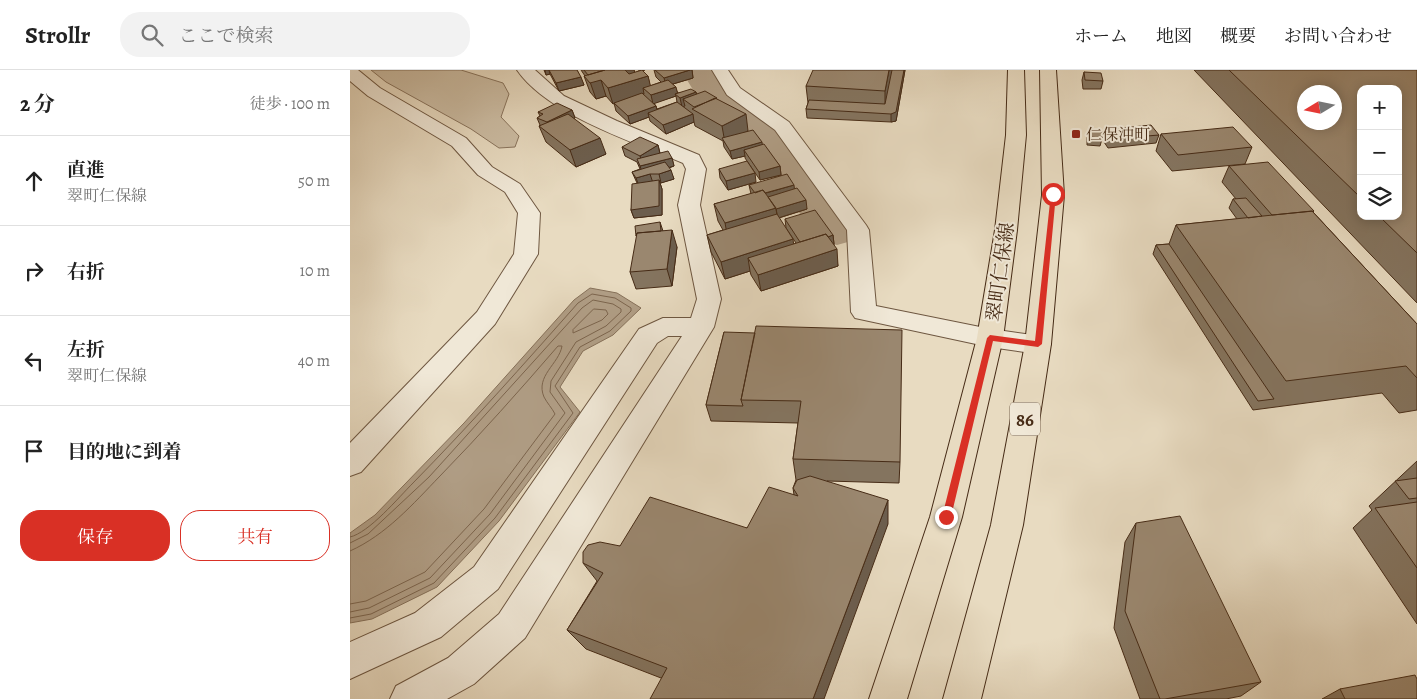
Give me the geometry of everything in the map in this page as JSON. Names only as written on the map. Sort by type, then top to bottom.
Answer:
[{"type":"main road","name":"翠町仁保線","points":[[888,699],[946,517],[990,338],[1006,230],[1016,135],[1016,70]]},
{"type":"main road","name":"86","points":[[962,699],[1007,525],[1038,344],[1053,194],[1048,70]]},
{"type":"street","points":[[409,699],[461,671],[512,626],[701,327],[709,299],[689,205],[696,169],[692,159],[610,125],[558,100],[525,70]]},
{"type":"street","points":[[720,70],[733,91],[782,126],[858,230],[864,312],[990,338],[1038,344]]},
{"type":"street","points":[[350,72],[374,92],[459,142],[485,171],[512,188],[529,213],[526,254],[486,318],[350,463]]},
{"type":"street","points":[[350,661],[428,625],[486,578],[648,336],[663,326],[701,327]]},
{"type":"shaded area","points":[[371,70],[461,70],[503,83],[509,94],[501,117],[519,136],[515,147],[499,148],[471,129],[386,82]]},
{"type":"water","points":[[590,288],[617,293],[641,308],[613,335],[583,351],[560,387],[580,412],[499,521],[437,587],[372,619],[350,623],[350,533],[375,515],[464,423],[574,300]]},
{"type":"building","points":[[549,70],[577,70],[581,77],[556,83]]},
{"type":"building","points":[[584,70],[605,70],[588,75]]},
{"type":"building","points":[[605,70],[625,70],[629,74],[642,70],[648,76],[608,88],[601,80],[590,83],[584,76]]},
{"type":"building","points":[[655,70],[690,70],[664,78]]},
{"type":"building","points":[[813,70],[889,70],[885,91],[806,86]]},
{"type":"building","points":[[892,70],[904,70],[896,112],[891,114],[806,109],[809,100],[885,104]]},
{"type":"building","points":[[1229,70],[1417,70],[1417,253],[1383,220],[1402,220],[1402,85],[1357,85],[1357,194]]},
{"type":"building","points":[[1084,72],[1101,73],[1103,81],[1085,80]]},
{"type":"building","points":[[668,80],[676,87],[651,95],[643,88]]},
{"type":"building","points":[[691,89],[696,92],[680,98],[675,94]]},
{"type":"building","points":[[705,91],[717,98],[694,107],[683,99]]},
{"type":"building","points":[[642,93],[656,106],[628,116],[614,103]]},
{"type":"building","points":[[715,98],[746,114],[722,126],[692,109]]},
{"type":"building","points":[[677,102],[693,114],[663,125],[648,113]]},
{"type":"building","points":[[557,103],[572,110],[547,122],[537,118],[543,114],[538,112]]},
{"type":"building","points":[[568,114],[600,138],[570,150],[539,126]]},
{"type":"building","points":[[1151,125],[1159,135],[1111,139],[1104,130]]},
{"type":"building","points":[[1233,127],[1252,147],[1178,155],[1161,134]]},
{"type":"building","points":[[753,130],[762,142],[730,151],[722,138]]},
{"type":"building","points":[[1089,130],[1102,131],[1102,138],[1089,137]]},
{"type":"building","points":[[640,137],[658,145],[640,156],[622,147]]},
{"type":"building","points":[[764,144],[780,166],[759,172],[744,150]]},
{"type":"building","points":[[668,151],[672,158],[640,166],[637,159]]},
{"type":"building","points":[[747,161],[755,173],[726,181],[719,169]]},
{"type":"building","points":[[665,162],[671,170],[636,178],[632,172]]},
{"type":"building","points":[[1268,162],[1314,211],[1272,215],[1229,166]]},
{"type":"building","points":[[787,174],[794,185],[765,193],[763,190],[755,193],[749,185]]},
{"type":"building","points":[[659,180],[659,206],[631,210],[632,184]]},
{"type":"building","points":[[797,188],[806,200],[776,209],[768,197]]},
{"type":"building","points":[[763,190],[776,208],[725,223],[714,204]]},
{"type":"building","points":[[1246,198],[1262,216],[1248,218],[1233,199]]},
{"type":"building","points":[[815,210],[833,235],[828,237],[826,234],[800,242],[785,219]]},
{"type":"building","points":[[1312,211],[1417,324],[1417,378],[1406,366],[1286,381],[1176,225]]},
{"type":"building","points":[[777,214],[793,239],[721,262],[707,235]]},
{"type":"building","points":[[660,222],[661,231],[637,233],[636,236],[635,226]]},
{"type":"building","points":[[672,230],[667,269],[630,272],[637,233]]},
{"type":"building","points":[[826,234],[837,249],[758,275],[748,258]]},
{"type":"building","points":[[1169,244],[1274,399],[1258,401],[1156,245]]},
{"type":"building","points":[[756,326],[902,330],[900,462],[793,459],[801,401],[741,400]]},
{"type":"building","points":[[724,332],[755,333],[741,400],[743,406],[706,405]]},
{"type":"building","points":[[810,476],[888,500],[813,699],[650,699],[667,668],[567,630],[603,573],[583,563],[583,552],[588,545],[600,542],[620,546],[650,497],[747,528],[769,487],[798,496],[793,488],[797,480]]},
{"type":"building","points":[[1417,478],[1417,498],[1409,499],[1395,481]]},
{"type":"building","points":[[1417,502],[1417,568],[1375,508]]},
{"type":"building","points":[[1180,516],[1261,682],[1160,699],[1125,611],[1136,523]]},
{"type":"building","points":[[1415,675],[1417,679],[1417,699],[1345,699],[1340,689]]},
{"type":"waterway","points":[[700,70],[715,94],[760,129],[837,229]]},
{"type":"place","name":"仁保沖町","points":[[1076,134]]},
{"type":"route","points":[[946,517],[990,338],[1038,344],[1053,194]]}]
